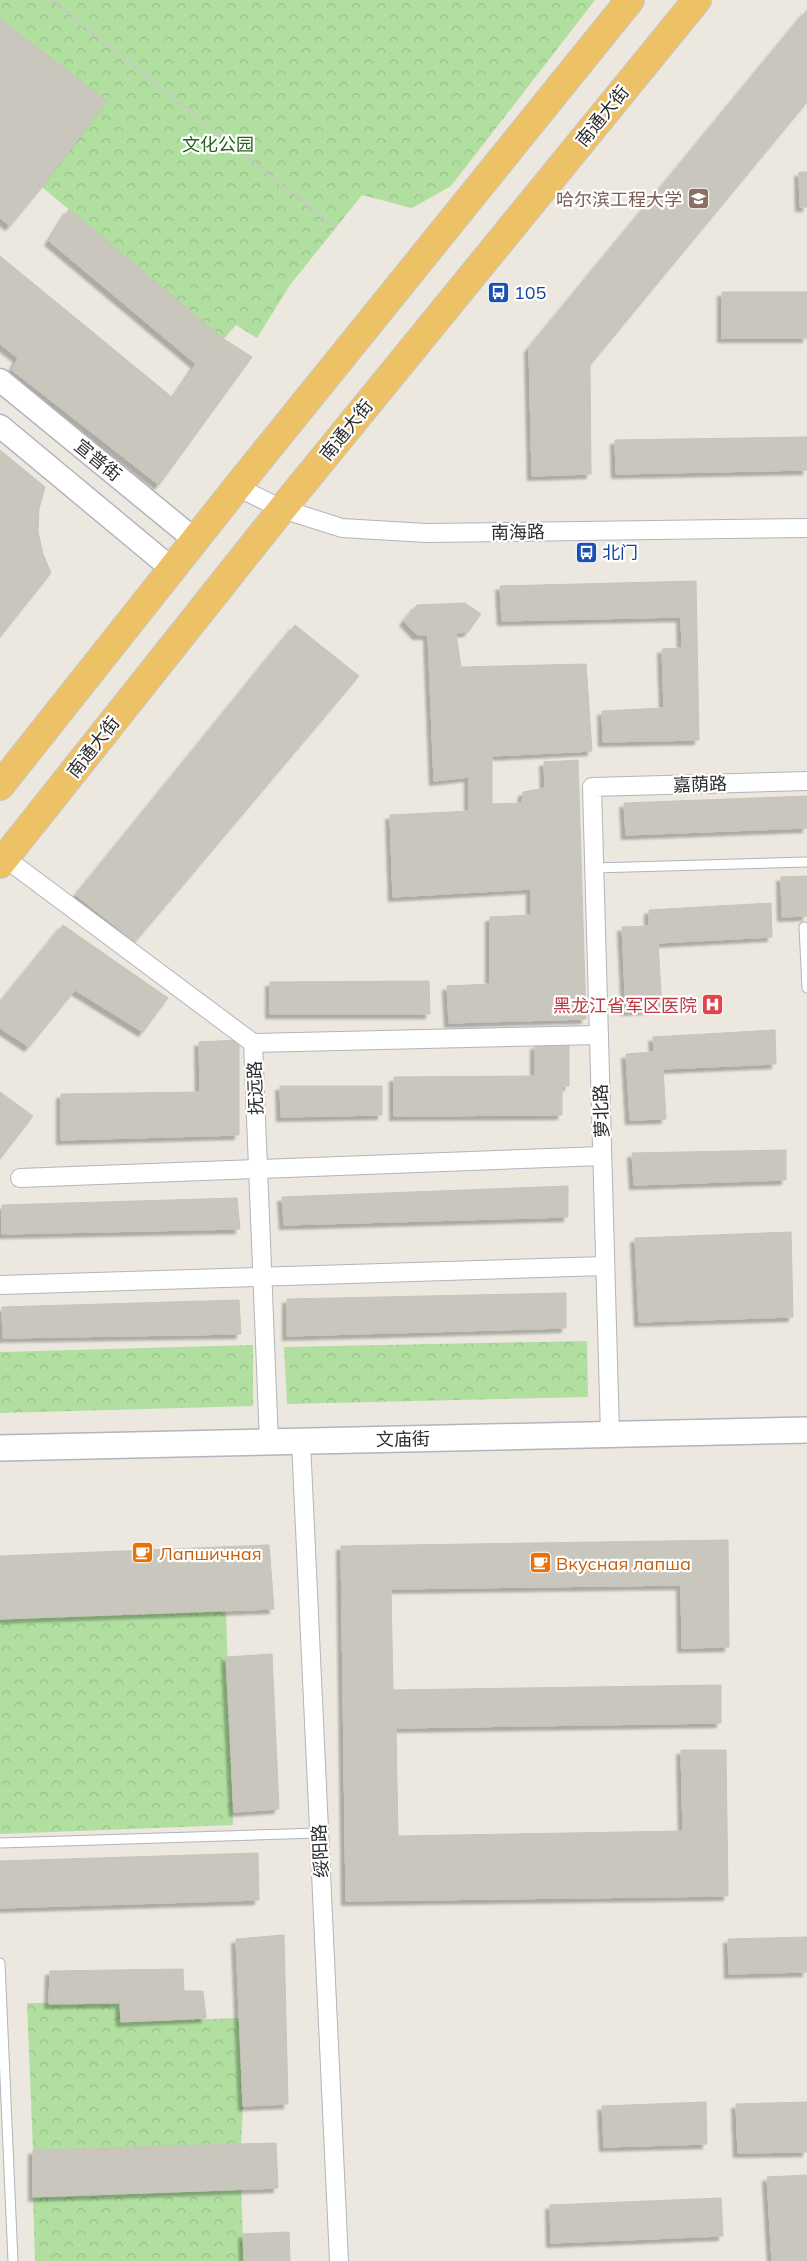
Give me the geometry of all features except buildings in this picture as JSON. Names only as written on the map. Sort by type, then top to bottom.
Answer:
[{"type":"highway","points":[[0,786],[237,487],[630,0]]},
{"type":"highway","name":"南通大街","points":[[3,861],[282,508],[697,0]]},
{"type":"main road","name":"文庙街","points":[[0,1448],[807,1430]]},
{"type":"street","name":"宣普街","points":[[0,380],[195,540]]},
{"type":"street","name":"宣普街","points":[[0,426],[172,569]]},
{"type":"street","name":"南海路","points":[[237,487],[282,508],[342,528],[426,533],[807,528]]},
{"type":"street","name":"嘉荫路","points":[[592,787],[807,781]]},
{"type":"street","name":"萝北路","points":[[592,787],[610,1434]]},
{"type":"street","name":"抚远路","points":[[3,861],[253,1043],[268,1442]]},
{"type":"street","points":[[253,1043],[599,1035]]},
{"type":"street","points":[[20,1178],[602,1156]]},
{"type":"street","points":[[0,1285],[605,1266]]},
{"type":"street","name":"绥阳路","points":[[301,1442],[339,2261]]},
{"type":"lane","points":[[594,868],[807,862]]},
{"type":"lane","points":[[804,927],[807,988]]},
{"type":"lane","points":[[0,1844],[319,1833]]},
{"type":"lane","points":[[0,1963],[13,2261]]},
{"type":"path","points":[[51,0],[336,228]]},
{"type":"green space","name":"文化公园","points":[[0,0],[595,0],[451,186],[412,208],[362,195],[290,285],[257,338],[236,325],[224,339],[42,187],[0,155]]},
{"type":"green space","points":[[587,1341],[588,1397],[287,1404],[284,1347]]},
{"type":"green space","points":[[253,1345],[253,1406],[0,1413],[0,1352]]},
{"type":"green space","points":[[226,1611],[233,1825],[0,1834],[0,1619]]},
{"type":"green space","points":[[27,2003],[120,2003],[121,2022],[240,2018],[243,2106],[241,2144],[33,2150]]},
{"type":"green space","points":[[241,2190],[244,2261],[35,2261],[33,2197]]},
{"type":"place","name":"哈尔滨工程大学","points":[[698,199]]},
{"type":"place","name":"105","points":[[498,292]]},
{"type":"place","name":"北门","points":[[586,552]]},
{"type":"place","name":"黑龙江省军区医院","points":[[713,1005]]},
{"type":"place","name":"Лапшичная","points":[[143,1553]]},
{"type":"place","name":"Вкусная лапша","points":[[540,1563]]}]
